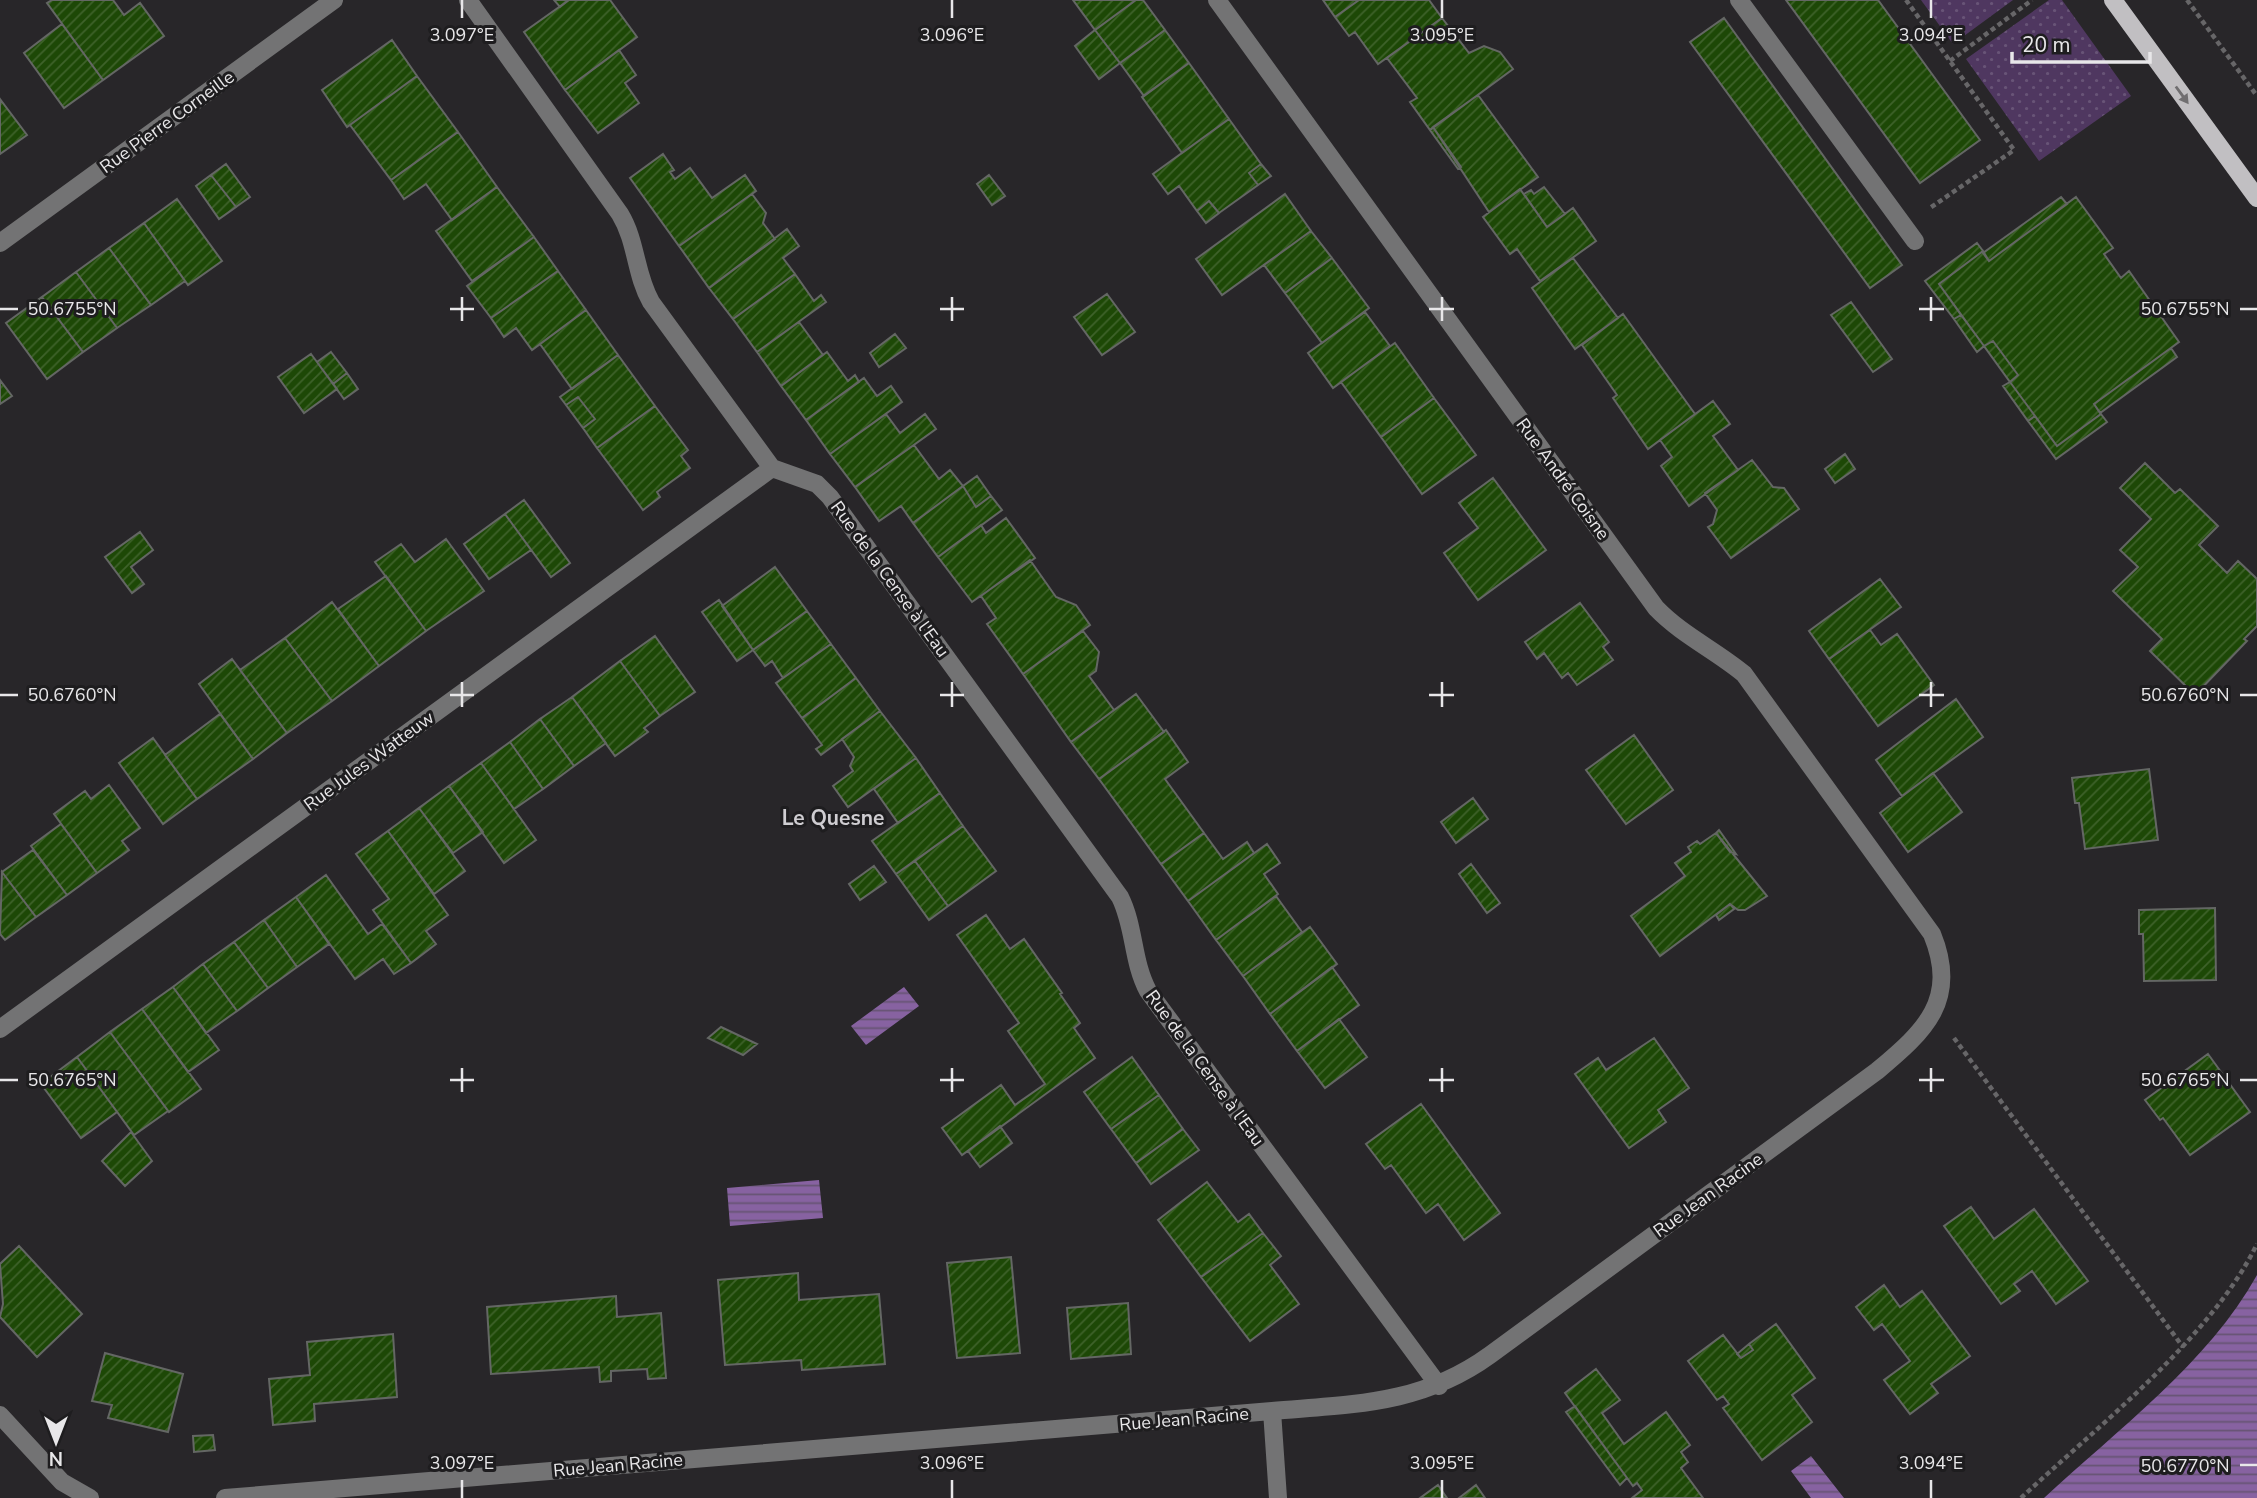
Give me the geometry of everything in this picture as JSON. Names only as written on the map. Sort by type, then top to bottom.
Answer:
[{"type":"main road","points":[[2113,0],[2257,198]]},
{"type":"street","name":"Rue Pierre Corneille","points":[[0,243],[334,0]]},
{"type":"street","points":[[468,0],[624,221],[634,244],[642,287],[651,302],[772,468]]},
{"type":"street","name":"Rue André Coisne","points":[[1217,0],[1656,607],[1672,624],[1744,674],[1932,934]]},
{"type":"street","points":[[1739,0],[1915,241]]},
{"type":"street","name":"Rue Jules Watteuw","points":[[0,1029],[772,468]]},
{"type":"street","name":"Rue de la Cense à l'Eau","points":[[772,468],[807,480],[830,497],[1104,874],[1126,907],[1138,968],[1148,990],[1439,1386]]},
{"type":"street","name":"Rue Jean Racine","points":[[225,1498],[1387,1401],[1439,1386],[1490,1355],[1877,1071],[1919,1035],[1935,1012],[1941,991],[1940,953],[1932,934]]},
{"type":"street","points":[[1272,1411],[1278,1498]]},
{"type":"street","points":[[0,1415],[62,1482],[90,1498]]},
{"type":"path","points":[[1906,0],[2014,150],[1923,213]]},
{"type":"path","points":[[1950,61],[2032,0]]},
{"type":"path","points":[[2187,0],[2257,96]]},
{"type":"path","points":[[1935,1012],[2183,1347]]},
{"type":"path","points":[[2021,1498],[2183,1347],[2228,1292],[2257,1244]]},
{"type":"shaded area","points":[[1921,0],[2013,0],[1953,44]]},
{"type":"shaded area","points":[[2049,0],[2062,0],[2131,96],[2039,161],[1966,59]]},
{"type":"shaded area","points":[[904,987],[919,1006],[866,1045],[851,1026]]},
{"type":"shaded area","points":[[819,1180],[823,1218],[730,1226],[727,1188]]},
{"type":"shaded area","points":[[2257,1275],[2257,1498],[2044,1498],[2160,1394],[2187,1366],[2214,1337]]},
{"type":"shaded area","points":[[1811,1456],[1844,1498],[1811,1498],[1791,1471]]},
{"type":"building","points":[[52,0],[113,0],[124,15],[140,3],[164,36],[103,80],[47,3]]},
{"type":"building","points":[[554,0],[569,0],[560,7]]},
{"type":"building","points":[[569,0],[610,0],[637,37],[565,90],[524,32]]},
{"type":"building","points":[[1073,0],[1136,0],[1095,30]]},
{"type":"building","points":[[1136,0],[1143,0],[1165,30],[1120,63],[1095,30]]},
{"type":"building","points":[[1323,0],[1359,0],[1335,17]]},
{"type":"building","points":[[1359,0],[1429,0],[1442,18],[1378,64],[1355,32],[1349,36],[1335,17]]},
{"type":"building","points":[[1786,0],[1878,0],[1980,140],[1920,183]]},
{"type":"building","points":[[1442,18],[1469,53],[1484,46],[1500,52],[1513,69],[1430,130],[1410,102],[1417,98],[1387,58]]},
{"type":"building","points":[[1724,18],[1902,265],[1870,288],[1690,42]]},
{"type":"building","points":[[62,24],[103,80],[64,108],[24,53]]},
{"type":"building","points":[[1095,30],[1120,63],[1099,79],[1075,46]]},
{"type":"building","points":[[1165,30],[1189,63],[1144,96],[1120,63]]},
{"type":"building","points":[[392,40],[417,76],[347,127],[322,90]]},
{"type":"building","points":[[619,50],[636,75],[625,83],[639,103],[598,133],[565,90]]},
{"type":"building","points":[[1189,63],[1229,119],[1182,153],[1142,97]]},
{"type":"building","points":[[417,76],[458,132],[391,180],[350,125]]},
{"type":"building","points":[[1478,95],[1538,177],[1489,212],[1433,127]]},
{"type":"building","points":[[0,99],[27,135],[0,154]]},
{"type":"building","points":[[1229,119],[1261,164],[1249,173],[1258,185],[1219,213],[1209,201],[1197,211],[1179,186],[1168,194],[1153,174]]},
{"type":"building","points":[[1433,127],[1461,167],[1458,169],[1430,130]]},
{"type":"building","points":[[458,132],[497,187],[452,220],[426,184],[404,199],[391,180]]},
{"type":"building","points":[[663,154],[674,170],[670,172],[675,179],[690,168],[712,198],[745,175],[756,191],[679,246],[630,178]]},
{"type":"building","points":[[226,164],[250,197],[236,207],[211,175]]},
{"type":"building","points":[[1261,164],[1271,176],[1258,185],[1249,173]]},
{"type":"building","points":[[211,175],[236,207],[219,219],[196,186]]},
{"type":"building","points":[[989,175],[1005,196],[992,205],[977,184]]},
{"type":"building","points":[[497,187],[534,237],[472,281],[436,231]]},
{"type":"building","points":[[1544,187],[1565,214],[1547,227],[1524,194],[1531,190],[1534,194]]},
{"type":"building","points":[[1520,189],[1547,227],[1573,208],[1596,241],[1540,281],[1517,249],[1510,254],[1483,217]]},
{"type":"building","points":[[752,194],[766,213],[763,223],[775,239],[709,288],[679,246]]},
{"type":"building","points":[[1285,194],[1311,231],[1222,295],[1196,259]]},
{"type":"building","points":[[2061,197],[2067,204],[1989,261],[1983,253]]},
{"type":"building","points":[[2076,197],[2113,248],[2104,254],[2121,278],[2129,271],[2179,342],[2094,404],[2101,414],[2057,446],[2010,382],[2018,375],[1993,341],[1984,346],[1939,284],[1983,251],[1989,261]]},
{"type":"building","points":[[177,199],[222,261],[188,285],[144,223]]},
{"type":"building","points":[[1209,201],[1219,213],[1206,223],[1197,211]]},
{"type":"building","points":[[144,223],[185,281],[151,305],[109,248]]},
{"type":"building","points":[[787,229],[799,246],[783,258],[795,274],[733,319],[709,288]]},
{"type":"building","points":[[1311,231],[1332,258],[1285,293],[1264,265]]},
{"type":"building","points":[[534,237],[558,271],[491,318],[467,286]]},
{"type":"building","points":[[1977,243],[1983,251],[1939,284],[1961,315],[1954,319],[1925,281]]},
{"type":"building","points":[[109,248],[151,305],[117,328],[76,272]]},
{"type":"building","points":[[1332,258],[1369,308],[1322,343],[1285,293]]},
{"type":"building","points":[[1573,258],[1618,318],[1575,349],[1532,288]]},
{"type":"building","points":[[558,271],[586,310],[532,350],[516,328],[504,337],[491,318]]},
{"type":"building","points":[[76,272],[117,328],[83,352],[42,297]]},
{"type":"building","points":[[795,274],[814,301],[821,295],[826,302],[757,352],[733,319]]},
{"type":"building","points":[[1107,294],[1135,332],[1102,355],[1074,317]]},
{"type":"building","points":[[42,297],[83,352],[47,379],[6,323]]},
{"type":"building","points":[[1851,302],[1892,359],[1873,372],[1831,315]]},
{"type":"building","points":[[586,310],[618,355],[572,389],[540,344]]},
{"type":"building","points":[[1365,312],[1390,346],[1333,388],[1308,353]]},
{"type":"building","points":[[1623,314],[1695,414],[1648,449],[1613,398],[1617,395],[1582,345]]},
{"type":"building","points":[[1961,315],[1984,346],[1977,352],[1954,319]]},
{"type":"building","points":[[799,322],[823,355],[781,386],[757,352]]},
{"type":"building","points":[[895,334],[906,348],[879,367],[870,353]]},
{"type":"building","points":[[1993,341],[2018,375],[2010,382],[1984,346]]},
{"type":"building","points":[[1395,343],[1434,398],[1381,437],[1341,382]]},
{"type":"building","points":[[2171,348],[2177,357],[2100,413],[2094,404]]},
{"type":"building","points":[[331,352],[347,373],[333,384],[317,362]]},
{"type":"building","points":[[827,352],[848,381],[855,375],[859,382],[806,420],[781,386]]},
{"type":"building","points":[[311,354],[337,389],[304,413],[278,377]]},
{"type":"building","points":[[618,355],[655,406],[597,448],[583,428],[595,419],[578,397],[566,405],[560,397]]},
{"type":"building","points":[[347,373],[358,389],[344,399],[333,384]]},
{"type":"building","points":[[864,378],[877,396],[891,386],[902,402],[830,454],[806,420]]},
{"type":"building","points":[[0,380],[12,396],[0,404]]},
{"type":"building","points":[[2010,382],[2035,416],[2028,421],[2003,386]]},
{"type":"building","points":[[578,397],[595,419],[583,428],[566,405]]},
{"type":"building","points":[[1434,398],[1476,455],[1422,494],[1381,437]]},
{"type":"building","points":[[1713,401],[1730,424],[1713,436],[1738,470],[1689,506],[1661,466],[1672,457],[1660,440]]},
{"type":"building","points":[[655,406],[688,450],[681,456],[690,468],[657,492],[660,497],[643,510],[597,448]]},
{"type":"building","points":[[886,414],[900,433],[925,414],[936,429],[855,487],[830,454]]},
{"type":"building","points":[[2101,414],[2107,422],[2056,459],[2028,421],[2035,416],[2057,446]]},
{"type":"building","points":[[914,445],[939,479],[950,470],[963,486],[913,523],[901,506],[879,521],[855,487]]},
{"type":"building","points":[[1845,454],[1855,469],[1835,483],[1825,469]]},
{"type":"building","points":[[1752,460],[1773,487],[1784,488],[1799,509],[1731,558],[1708,527],[1713,524],[1717,510],[1705,493]]},
{"type":"building","points":[[2145,463],[2175,493],[2180,489],[2218,526],[2199,545],[2227,573],[2238,561],[2257,579],[2257,626],[2244,639],[2247,641],[2195,695],[2150,651],[2162,639],[2113,591],[2138,567],[2120,550],[2151,519],[2120,488]]},
{"type":"building","points":[[977,476],[991,496],[976,507],[963,486]]},
{"type":"building","points":[[1493,478],[1546,550],[1478,600],[1444,553],[1478,528],[1459,503]]},
{"type":"building","points":[[963,486],[976,507],[991,496],[1002,510],[938,557],[913,523]]},
{"type":"building","points":[[524,500],[570,563],[551,577],[505,514]]},
{"type":"building","points":[[505,514],[531,550],[489,579],[464,544]]},
{"type":"building","points":[[1006,518],[1035,558],[972,602],[938,557],[981,525],[986,533]]},
{"type":"building","points":[[140,532],[153,550],[131,567],[144,584],[132,593],[105,557]]},
{"type":"building","points":[[446,539],[484,591],[426,631],[375,562],[401,544],[415,562]]},
{"type":"building","points":[[1030,560],[1056,597],[1076,605],[1090,625],[1023,674],[987,624],[996,618],[981,596]]},
{"type":"building","points":[[775,567],[807,611],[753,650],[722,606]]},
{"type":"building","points":[[386,576],[426,631],[379,666],[338,609]]},
{"type":"building","points":[[1880,579],[1901,607],[1829,659],[1809,631]]},
{"type":"building","points":[[719,600],[753,650],[737,661],[702,612]]},
{"type":"building","points":[[332,602],[379,666],[332,701],[285,638]]},
{"type":"building","points":[[1580,603],[1609,642],[1603,647],[1613,660],[1577,685],[1568,673],[1562,678],[1544,653],[1537,659],[1525,642]]},
{"type":"building","points":[[807,611],[831,644],[783,678],[772,661],[765,666],[753,650]]},
{"type":"building","points":[[1870,630],[1881,645],[1897,634],[1934,685],[1878,726],[1829,659]]},
{"type":"building","points":[[1083,631],[1099,652],[1096,671],[1089,676],[1114,710],[1071,742],[1023,674]]},
{"type":"building","points":[[655,636],[695,692],[660,716],[620,661]]},
{"type":"building","points":[[285,638],[332,701],[287,733],[240,670]]},
{"type":"building","points":[[831,644],[856,678],[802,718],[776,683]]},
{"type":"building","points":[[232,659],[287,733],[253,759],[199,684]]},
{"type":"building","points":[[620,661],[660,716],[644,728],[648,732],[615,756],[572,697]]},
{"type":"building","points":[[856,678],[880,711],[821,755],[816,749],[822,745],[802,718]]},
{"type":"building","points":[[1136,694],[1164,732],[1099,779],[1071,742]]},
{"type":"building","points":[[572,697],[606,743],[574,766],[540,719]]},
{"type":"building","points":[[1956,699],[1983,737],[1902,796],[1876,760]]},
{"type":"building","points":[[880,711],[916,758],[848,807],[833,786],[853,771],[850,766],[854,757],[842,739]]},
{"type":"building","points":[[220,714],[253,759],[197,799],[165,755]]},
{"type":"building","points":[[540,719],[574,766],[543,789],[510,742]]},
{"type":"building","points":[[1166,730],[1188,762],[1165,779],[1204,833],[1161,864],[1099,779]]},
{"type":"building","points":[[1634,735],[1673,790],[1626,824],[1586,770]]},
{"type":"building","points":[[153,738],[197,799],[163,824],[119,763]]},
{"type":"building","points":[[510,742],[543,789],[514,809],[481,763]]},
{"type":"building","points":[[916,758],[940,793],[898,823],[874,789]]},
{"type":"building","points":[[481,763],[536,840],[504,863],[449,786]]},
{"type":"building","points":[[2149,769],[2158,840],[2085,849],[2079,803],[2075,803],[2072,778]]},
{"type":"building","points":[[1933,773],[1962,812],[1908,852],[1880,813]]},
{"type":"building","points":[[109,785],[140,828],[122,841],[129,850],[97,873],[54,814],[85,791],[91,799]]},
{"type":"building","points":[[449,786],[483,832],[453,853],[419,808]]},
{"type":"building","points":[[940,793],[963,826],[896,874],[872,841]]},
{"type":"building","points":[[1473,798],[1488,819],[1456,843],[1441,822]]},
{"type":"building","points":[[419,808],[465,871],[434,894],[388,831]]},
{"type":"building","points":[[61,824],[97,873],[67,895],[31,846]]},
{"type":"building","points":[[963,826],[996,871],[948,906],[915,861]]},
{"type":"building","points":[[1719,830],[1736,854],[1730,852],[1716,833]]},
{"type":"building","points":[[388,831],[448,915],[426,931],[436,944],[411,963],[373,910],[389,899],[356,854]]},
{"type":"building","points":[[1204,833],[1223,859],[1247,842],[1254,853],[1188,901],[1161,864]]},
{"type":"building","points":[[1716,833],[1767,896],[1745,910],[1738,910],[1730,904],[1660,956],[1631,916],[1685,876],[1675,863],[1691,852],[1688,847],[1697,841],[1700,844]]},
{"type":"building","points":[[1267,844],[1280,863],[1264,874],[1278,894],[1216,940],[1188,901]]},
{"type":"building","points":[[33,850],[67,895],[36,917],[2,872]]},
{"type":"building","points":[[915,861],[948,906],[929,920],[896,874]]},
{"type":"building","points":[[1471,864],[1500,903],[1487,913],[1459,874]]},
{"type":"building","points":[[874,866],[886,882],[860,900],[849,884]]},
{"type":"building","points":[[2,872],[36,917],[5,940],[0,934]]},
{"type":"building","points":[[326,875],[368,934],[382,924],[411,963],[394,974],[383,959],[355,979],[296,897]]},
{"type":"building","points":[[1276,896],[1302,932],[1243,976],[1216,940]]},
{"type":"building","points":[[296,897],[329,944],[297,967],[264,920]]},
{"type":"building","points":[[1730,904],[1734,909],[1719,920],[1716,915]]},
{"type":"building","points":[[2215,908],[2216,980],[2144,981],[2143,934],[2139,934],[2139,910]]},
{"type":"building","points":[[986,915],[1010,949],[1024,939],[1080,1023],[1074,1028],[1095,1058],[962,1155],[942,1128],[1001,1085],[1015,1105],[1045,1084],[1008,1031],[1019,1023],[957,935]]},
{"type":"building","points":[[264,920],[297,967],[268,988],[234,942]]},
{"type":"building","points":[[1310,927],[1337,964],[1270,1014],[1243,976]]},
{"type":"building","points":[[234,942],[268,988],[237,1011],[203,964]]},
{"type":"building","points":[[203,964],[237,1011],[206,1033],[173,987]]},
{"type":"building","points":[[1332,967],[1359,1005],[1297,1051],[1270,1014]]},
{"type":"building","points":[[173,987],[219,1050],[188,1072],[142,1009]]},
{"type":"building","points":[[142,1009],[201,1089],[169,1112],[110,1032]]},
{"type":"building","points":[[1339,1019],[1367,1057],[1325,1088],[1297,1051]]},
{"type":"building","points":[[721,1027],[757,1044],[743,1055],[708,1038]]},
{"type":"building","points":[[110,1032],[168,1111],[134,1135],[77,1057]]},
{"type":"building","points":[[1654,1038],[1689,1088],[1658,1110],[1666,1122],[1629,1148],[1575,1074],[1598,1058],[1606,1070]]},
{"type":"building","points":[[2208,1054],[2250,1112],[2190,1155],[2163,1118],[2160,1120],[2145,1100]]},
{"type":"building","points":[[77,1057],[117,1112],[81,1138],[41,1084]]},
{"type":"building","points":[[1132,1057],[1159,1095],[1111,1129],[1084,1092]]},
{"type":"building","points":[[1159,1095],[1183,1129],[1136,1163],[1111,1129]]},
{"type":"building","points":[[1421,1104],[1500,1213],[1464,1240],[1438,1204],[1426,1213],[1391,1165],[1385,1169],[1366,1144]]},
{"type":"building","points":[[1000,1126],[1012,1143],[980,1167],[968,1151]]},
{"type":"building","points":[[1183,1129],[1199,1150],[1151,1184],[1136,1163]]},
{"type":"building","points":[[131,1132],[152,1161],[125,1186],[102,1161]]},
{"type":"building","points":[[1207,1182],[1238,1222],[1249,1214],[1263,1233],[1201,1277],[1158,1220]]},
{"type":"building","points":[[1971,1207],[1994,1239],[2034,1209],[2088,1281],[2056,1304],[2032,1271],[2014,1284],[2020,1291],[2001,1304],[1944,1226]]},
{"type":"building","points":[[1263,1233],[1281,1256],[1270,1265],[1299,1304],[1250,1341],[1201,1277]]},
{"type":"building","points":[[19,1246],[82,1314],[37,1357],[0,1317],[3,1304],[0,1264]]},
{"type":"building","points":[[1011,1257],[1020,1353],[957,1358],[947,1263]]},
{"type":"building","points":[[798,1273],[799,1300],[879,1294],[885,1364],[802,1370],[801,1360],[725,1365],[718,1280]]},
{"type":"building","points":[[1884,1285],[1900,1307],[1922,1291],[1970,1356],[1931,1384],[1938,1393],[1910,1414],[1884,1380],[1910,1361],[1882,1324],[1874,1330],[1856,1307]]},
{"type":"building","points":[[616,1296],[617,1317],[661,1313],[666,1378],[648,1379],[647,1369],[611,1371],[611,1381],[600,1382],[599,1367],[491,1374],[487,1307]]},
{"type":"building","points":[[1128,1303],[1131,1354],[1071,1359],[1067,1308]]},
{"type":"building","points":[[1776,1324],[1815,1378],[1792,1395],[1812,1422],[1762,1460],[1723,1408],[1729,1404],[1723,1396],[1717,1400],[1688,1361],[1723,1335],[1741,1358],[1753,1350],[1749,1344]]},
{"type":"building","points":[[393,1334],[397,1397],[314,1404],[315,1421],[273,1425],[269,1379],[310,1375],[307,1342]]},
{"type":"building","points":[[1749,1344],[1753,1350],[1741,1358],[1737,1354]]},
{"type":"building","points":[[105,1353],[183,1374],[168,1432],[108,1418],[112,1405],[92,1401]]},
{"type":"building","points":[[1596,1369],[1620,1400],[1602,1413],[1624,1444],[1666,1412],[1690,1445],[1681,1452],[1688,1462],[1681,1468],[1703,1498],[1632,1498],[1642,1490],[1637,1483],[1633,1486],[1565,1393]]},
{"type":"building","points":[[1575,1406],[1627,1478],[1620,1485],[1566,1412]]},
{"type":"building","points":[[213,1435],[215,1450],[194,1452],[193,1436]]},
{"type":"building","points":[[1438,1485],[1447,1498],[1420,1498]]},
{"type":"building","points":[[1476,1485],[1485,1498],[1459,1498]]},
{"type":"district","name":"Le Quesne","points":[[833,818]]}]
